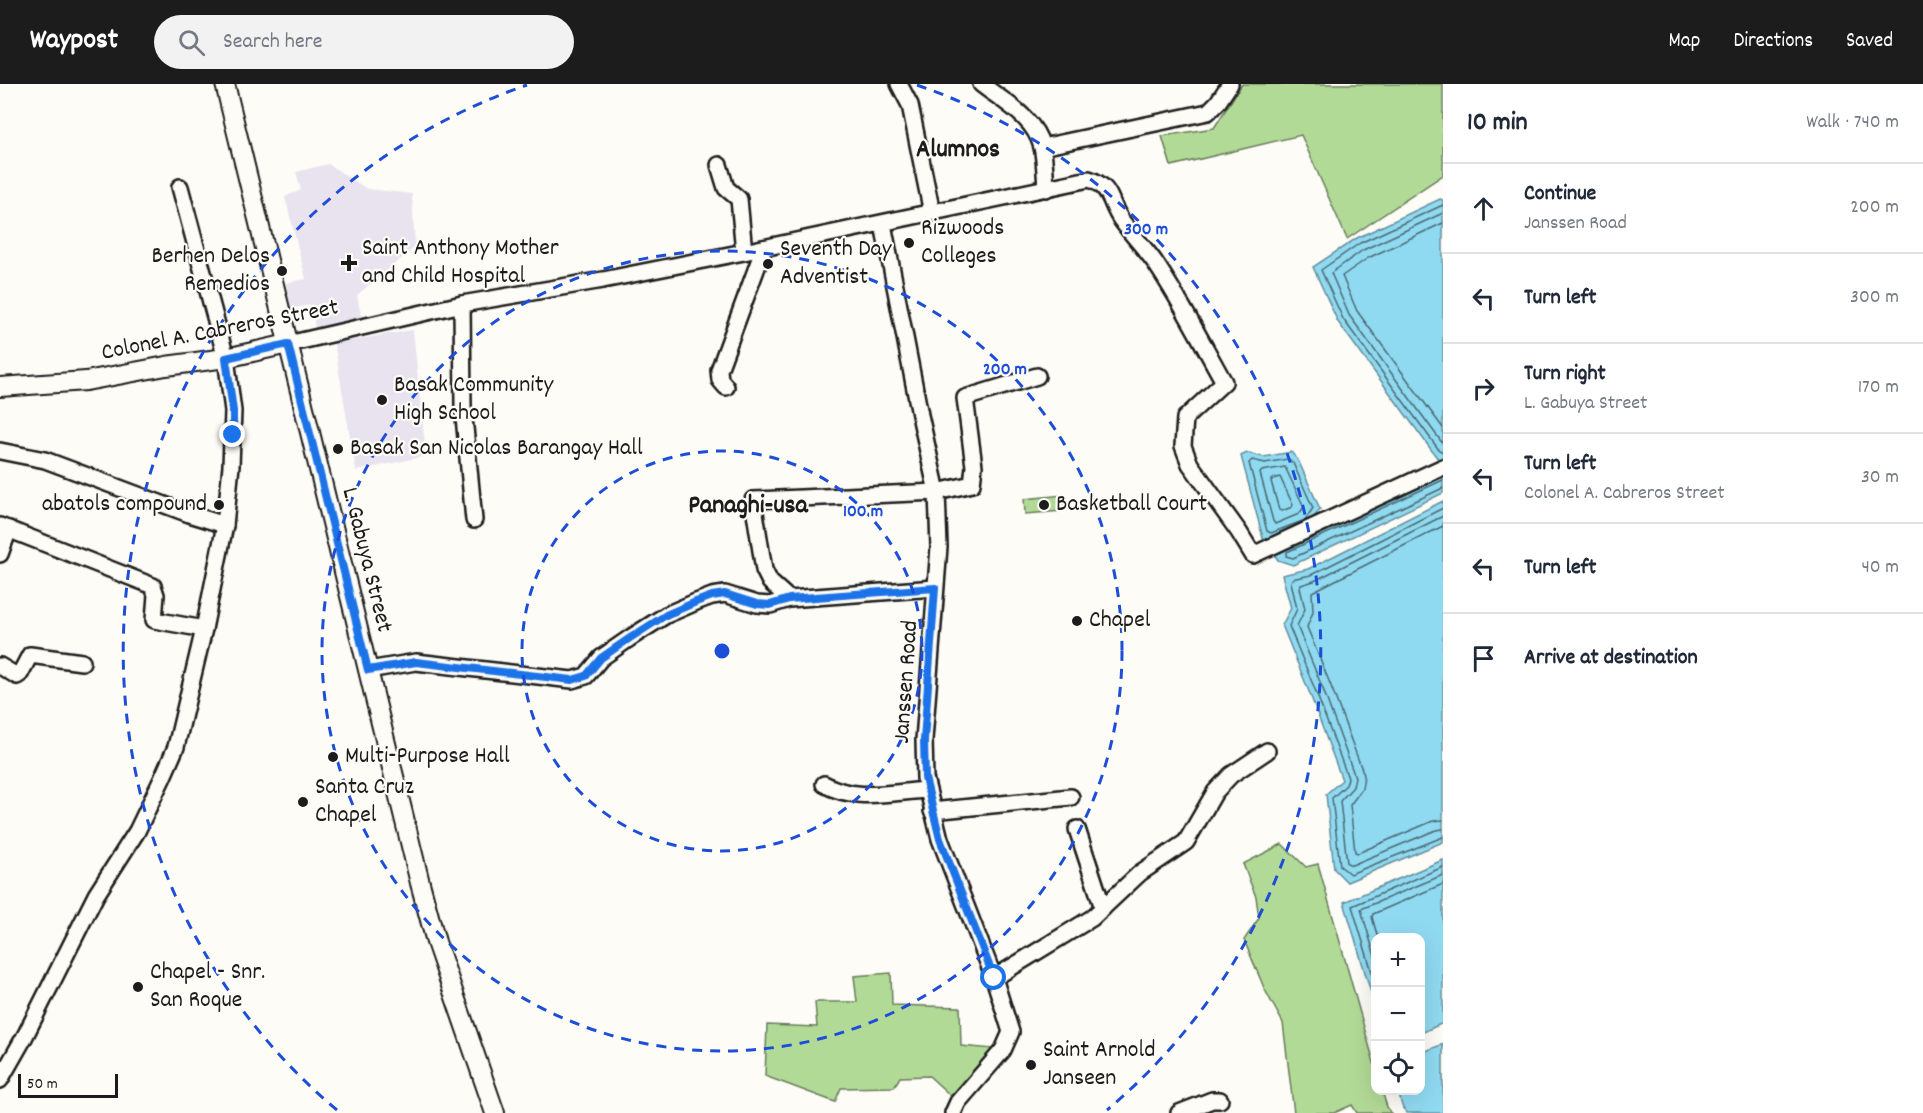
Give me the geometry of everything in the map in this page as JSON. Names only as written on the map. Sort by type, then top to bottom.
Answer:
[{"type":"street","name":"L. Gabuya Street","points":[[225,84],[420,883],[436,942],[495,1113]]},
{"type":"street","points":[[899,84],[910,105],[932,213]]},
{"type":"street","points":[[981,84],[1022,115],[1034,129],[1042,147],[1046,189]]},
{"type":"street","points":[[1042,147],[1208,112],[1230,84]]},
{"type":"street","points":[[719,165],[726,188],[739,199],[744,252]]},
{"type":"street","name":"Colonel A. Cabreros Street","points":[[0,387],[86,381],[166,366],[226,358],[462,304],[603,280],[744,252],[1089,179],[1101,183],[1110,196],[1120,220],[1154,261],[1224,382],[1185,418],[1183,446],[1190,464],[1253,555],[1443,467]]},
{"type":"street","points":[[0,1080],[96,895],[136,831],[176,747],[204,629],[225,525],[233,435],[233,411],[226,358],[180,187]]},
{"type":"street","name":"Janssen Road","points":[[883,224],[937,492],[939,547],[924,740],[925,778],[940,839],[994,978],[1011,1032],[1003,1050],[958,1102],[953,1113]]},
{"type":"street","points":[[726,387],[720,380],[719,370],[764,248]]},
{"type":"street","points":[[462,304],[463,407],[474,520]]},
{"type":"street","points":[[789,599],[770,582],[764,570],[753,500],[937,492],[972,484],[974,480],[965,399],[1037,376]]},
{"type":"street","points":[[0,451],[45,460],[189,514],[225,525]]},
{"type":"street","points":[[0,554],[5,528],[153,586],[156,595],[154,620],[204,629]]},
{"type":"street","points":[[368,670],[416,662],[572,680],[586,676],[601,658],[666,615],[712,596],[725,594],[757,604],[770,605],[789,599],[935,588]]},
{"type":"street","points":[[0,666],[18,676],[30,655],[82,662]]},
{"type":"street","points":[[994,978],[1092,918],[1140,873],[1186,842],[1215,792],[1231,775],[1267,752]]},
{"type":"street","points":[[824,784],[837,792],[854,795],[927,790]]},
{"type":"street","points":[[932,811],[1071,797]]},
{"type":"street","points":[[1077,829],[1103,908]]},
{"type":"street","points":[[1179,1113],[1212,1100],[1220,1100]]},
{"type":"shaded area","name":"Saint Anthony Mother and Child Hospital","points":[[328,164],[367,189],[412,194],[415,247],[357,295],[362,321],[316,331],[310,305],[290,309],[286,283],[306,279],[285,197],[301,190],[296,172]]},
{"type":"shaded area","name":"Basak Community High School","points":[[413,330],[426,456],[356,471],[334,343]]},
{"type":"green space","points":[[1242,84],[1443,84],[1443,175],[1347,239],[1301,135],[1171,166],[1162,136],[1214,128]]},
{"type":"green space","name":"Basketball Court","points":[[1064,495],[1063,511],[1025,514],[1024,499]]},
{"type":"green space","points":[[1282,844],[1306,867],[1318,864],[1371,1052],[1371,1095],[1383,1095],[1391,1113],[1357,1113],[1352,1105],[1334,1113],[1294,1113],[1283,1023],[1265,990],[1244,940],[1259,918],[1256,897],[1243,864]]},
{"type":"green space","points":[[891,973],[892,1005],[960,1007],[961,1046],[994,1049],[951,1096],[929,1076],[900,1077],[894,1087],[841,1088],[835,1102],[765,1076],[767,1025],[817,1027],[815,1002],[857,1002],[854,976]]},
{"type":"water","points":[[1440,199],[1443,200],[1443,457],[1438,459],[1338,322],[1313,267],[1357,238]]},
{"type":"water","points":[[1291,452],[1298,460],[1320,509],[1309,525],[1272,540],[1263,538],[1241,456],[1247,453],[1264,457]]},
{"type":"water","points":[[1443,473],[1443,493],[1293,565],[1278,560],[1273,552]]},
{"type":"water","points":[[1443,501],[1443,842],[1347,882],[1334,869],[1326,794],[1342,780],[1282,625],[1291,608],[1282,575],[1308,569]]},
{"type":"water","points":[[1443,860],[1443,1023],[1425,1031],[1425,933],[1371,933],[1371,993],[1344,902]]},
{"type":"water","points":[[1443,1044],[1443,1113],[1407,1113],[1399,1095],[1425,1095],[1425,1051]]},
{"type":"place","name":"Rizwoods Colleges","points":[[909,243]]},
{"type":"place","name":"Saint Anthony Mother and Child Hospital","points":[[349,263]]},
{"type":"place","name":"Seventh Day Adventist","points":[[768,264]]},
{"type":"place","name":"Berhen Delos Remedios","points":[[282,271]]},
{"type":"place","name":"Basak Community High School","points":[[382,400]]},
{"type":"place","name":"Basak San Nicolas Barangay Hall","points":[[338,449]]},
{"type":"place","name":"abatols compound","points":[[219,505]]},
{"type":"place","name":"Basketball Court","points":[[1044,505]]},
{"type":"place","name":"Chapel","points":[[1077,621]]},
{"type":"place","name":"Multi-Purpose Hall","points":[[333,757]]},
{"type":"place","name":"Santa Cruz Chapel","points":[[303,802]]},
{"type":"place","name":"Chapel - Snr. San Roque","points":[[138,987]]},
{"type":"place","name":"Saint Arnold Janseen","points":[[1031,1065]]},
{"type":"district","name":"Alumnos","points":[[958,150]]},
{"type":"district","name":"Panaghi-usa","points":[[748,506]]},
{"type":"route","points":[[233,435],[233,411],[226,358],[288,344],[368,670],[416,662],[572,680],[586,676],[601,658],[666,615],[712,596],[725,594],[757,604],[770,605],[789,599],[935,588],[924,740],[925,778],[940,839],[994,978]]}]
